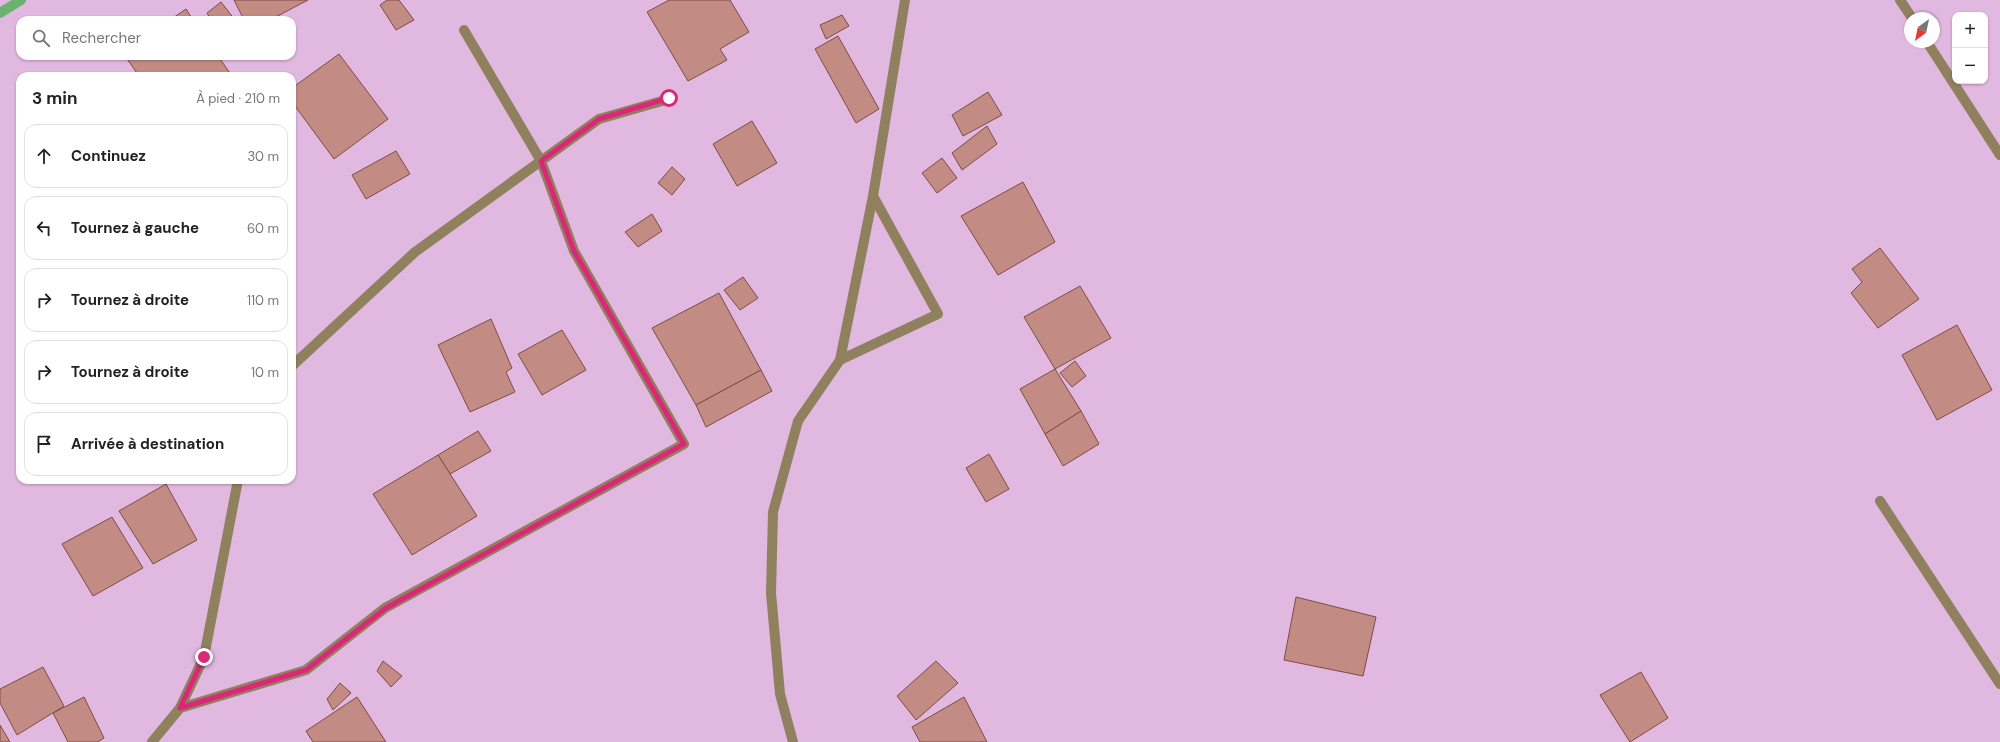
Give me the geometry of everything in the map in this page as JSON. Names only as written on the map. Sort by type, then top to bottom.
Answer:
[{"type":"street","points":[[793,742],[780,694],[771,593],[773,512],[798,421],[840,360],[873,196],[906,0]]},
{"type":"street","points":[[1900,0],[1908,12]]},
{"type":"street","points":[[180,708],[306,670],[386,608],[684,444],[574,251],[541,161],[464,30]]},
{"type":"street","points":[[1931,48],[2000,155]]},
{"type":"street","points":[[296,362],[414,252],[599,119],[669,98]]},
{"type":"street","points":[[840,360],[938,314],[873,196]]},
{"type":"street","points":[[152,742],[180,708],[204,657],[237,484]]},
{"type":"street","points":[[1880,500],[2000,684]]},
{"type":"building","points":[[234,0],[308,0],[278,16],[242,16]]},
{"type":"building","points":[[387,0],[399,0],[414,20],[396,30],[380,5]]},
{"type":"building","points":[[669,0],[730,0],[749,32],[720,49],[727,60],[688,81],[647,12]]},
{"type":"building","points":[[221,2],[232,16],[209,16],[207,13]]},
{"type":"building","points":[[186,9],[190,16],[176,16]]},
{"type":"building","points":[[842,15],[849,26],[826,39],[820,25]]},
{"type":"building","points":[[838,36],[879,109],[856,123],[815,49]]},
{"type":"building","points":[[339,54],[388,119],[334,159],[296,107],[296,85]]},
{"type":"building","points":[[128,60],[221,60],[229,72],[136,72]]},
{"type":"building","points":[[988,92],[1002,115],[963,136],[952,115]]},
{"type":"building","points":[[752,121],[777,163],[737,186],[713,144]]},
{"type":"building","points":[[987,126],[997,144],[962,170],[952,153]]},
{"type":"building","points":[[396,151],[410,174],[366,199],[352,175]]},
{"type":"building","points":[[942,158],[957,178],[937,193],[922,173]]},
{"type":"building","points":[[672,167],[685,179],[672,195],[658,183]]},
{"type":"building","points":[[1023,182],[1055,242],[998,275],[961,216]]},
{"type":"building","points":[[652,214],[662,231],[638,247],[625,232]]},
{"type":"building","points":[[1880,248],[1919,299],[1878,328],[1851,293],[1862,282],[1852,269]]},
{"type":"building","points":[[743,277],[758,298],[740,310],[724,290]]},
{"type":"building","points":[[1080,286],[1111,338],[1055,369],[1024,317]]},
{"type":"building","points":[[719,293],[761,370],[696,405],[652,328]]},
{"type":"building","points":[[491,319],[512,368],[506,372],[515,392],[470,412],[438,345]]},
{"type":"building","points":[[1957,325],[1992,390],[1937,420],[1902,355]]},
{"type":"building","points":[[562,330],[586,370],[542,395],[518,354]]},
{"type":"building","points":[[1075,361],[1086,376],[1072,387],[1060,373]]},
{"type":"building","points":[[1055,369],[1081,411],[1045,434],[1020,389]]},
{"type":"building","points":[[761,370],[772,391],[706,427],[696,405]]},
{"type":"building","points":[[1081,411],[1099,444],[1063,466],[1045,434]]},
{"type":"building","points":[[478,431],[491,451],[450,474],[438,455]]},
{"type":"building","points":[[989,454],[1009,489],[986,502],[966,468]]},
{"type":"building","points":[[438,455],[477,516],[412,555],[373,494]]},
{"type":"building","points":[[166,484],[197,540],[153,564],[119,511]]},
{"type":"building","points":[[112,517],[143,568],[93,596],[62,544]]},
{"type":"building","points":[[1296,597],[1376,617],[1363,676],[1284,660]]},
{"type":"building","points":[[383,661],[402,676],[391,687],[377,671]]},
{"type":"building","points":[[936,661],[958,683],[916,720],[897,696]]},
{"type":"building","points":[[43,667],[64,706],[17,735],[0,703],[0,689]]},
{"type":"building","points":[[1641,672],[1668,718],[1630,742],[1600,695]]},
{"type":"building","points":[[340,683],[351,693],[333,710],[327,699]]},
{"type":"building","points":[[84,697],[104,738],[98,742],[68,742],[53,713]]},
{"type":"building","points":[[357,697],[386,742],[313,742],[306,731]]},
{"type":"building","points":[[964,697],[987,742],[920,742],[912,727]]},
{"type":"building","points":[[0,725],[10,742],[0,742]]},
{"type":"waterway","points":[[0,13],[21,0]]},
{"type":"route","points":[[204,657],[180,708],[306,670],[386,608],[684,444],[574,251],[541,161],[599,119],[669,98]]}]
